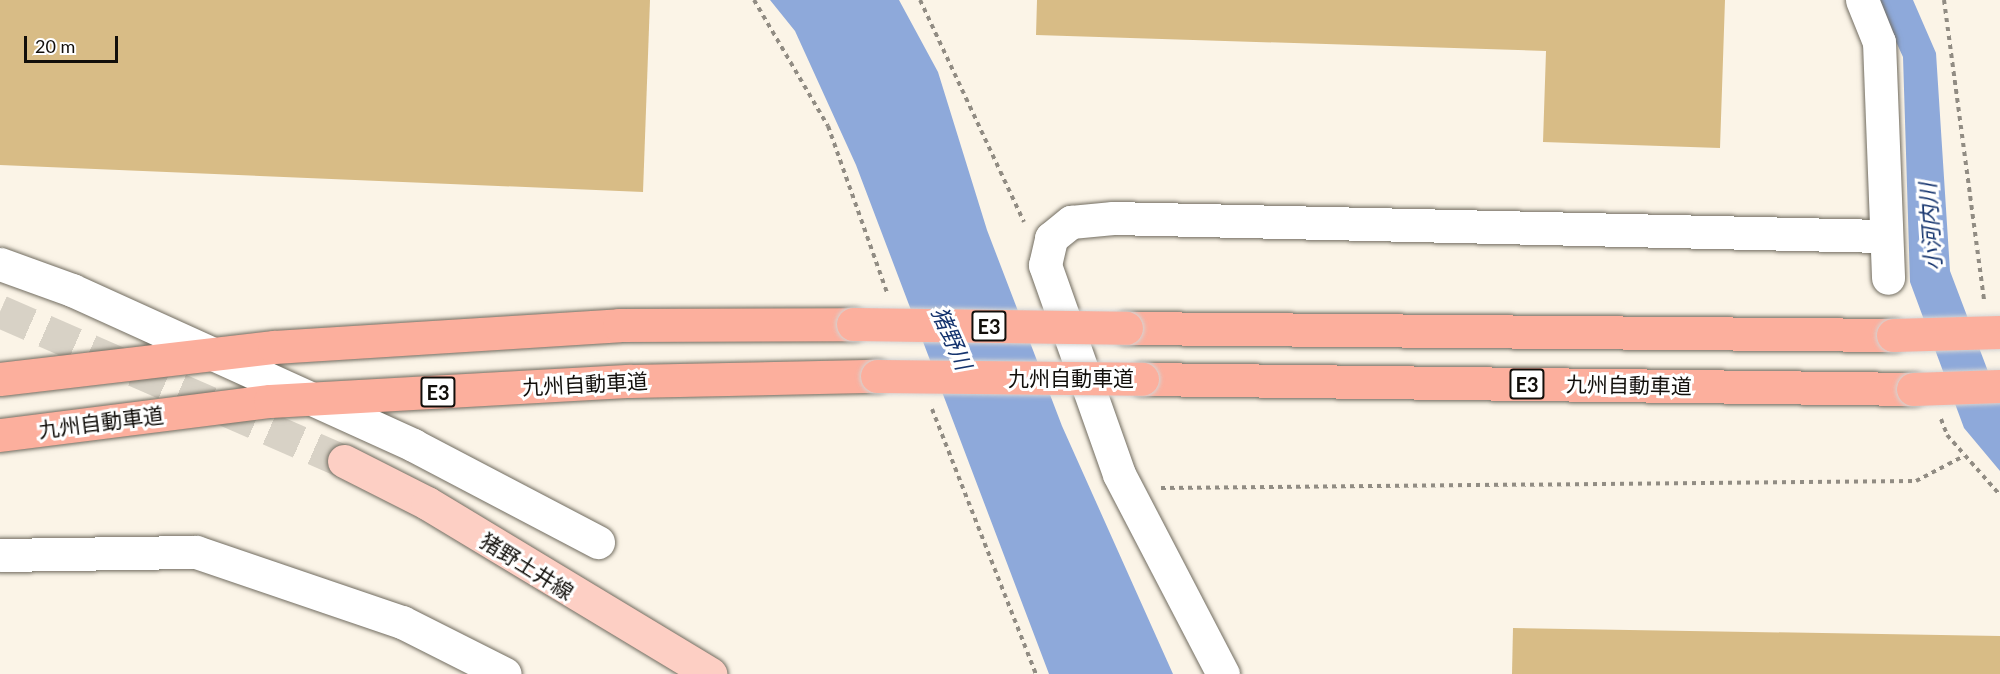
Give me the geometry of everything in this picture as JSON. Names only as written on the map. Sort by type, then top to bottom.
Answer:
[{"type":"highway","name":"E3","points":[[0,379],[274,347],[619,325],[853,324],[1893,335],[2000,332]]},
{"type":"highway","name":"九州自動車道","points":[[0,435],[270,401],[630,381],[877,376],[1913,388],[2000,386]]},
{"type":"main road","name":"猪野土井線","points":[[344,461],[427,502],[710,674]]},
{"type":"street","points":[[1862,0],[1879,42],[1883,236],[1888,278]]},
{"type":"street","points":[[1223,674],[1126,488],[1045,265],[1051,238],[1071,222],[1113,218],[1883,236]]},
{"type":"street","points":[[0,264],[72,290],[413,445],[598,542]]},
{"type":"street","points":[[0,555],[196,552],[402,621],[505,674]]},
{"type":"path","points":[[920,0],[1045,265]]},
{"type":"path","points":[[1944,0],[1962,105],[1978,287]]},
{"type":"path","points":[[1947,435],[2000,495]]},
{"type":"path","points":[[1126,488],[1916,481],[1964,456]]},
{"type":"water","name":"猪野川","points":[[770,0],[899,0],[938,72],[987,230],[1062,426],[1173,674],[1049,674],[856,165],[795,31]]},
{"type":"water","name":"小河内川","points":[[1877,0],[1913,0],[1936,53],[1950,271],[2000,403],[2000,471],[1964,428],[1910,282],[1903,57]]},
{"type":"building","points":[[0,0],[650,0],[643,192],[0,165]]},
{"type":"building","points":[[1037,0],[1725,0],[1720,148],[1543,142],[1546,51],[1036,35]]},
{"type":"building","points":[[1513,628],[2000,636],[2000,674],[1512,674]]},
{"type":"tunnel","points":[[0,311],[344,461]]}]
